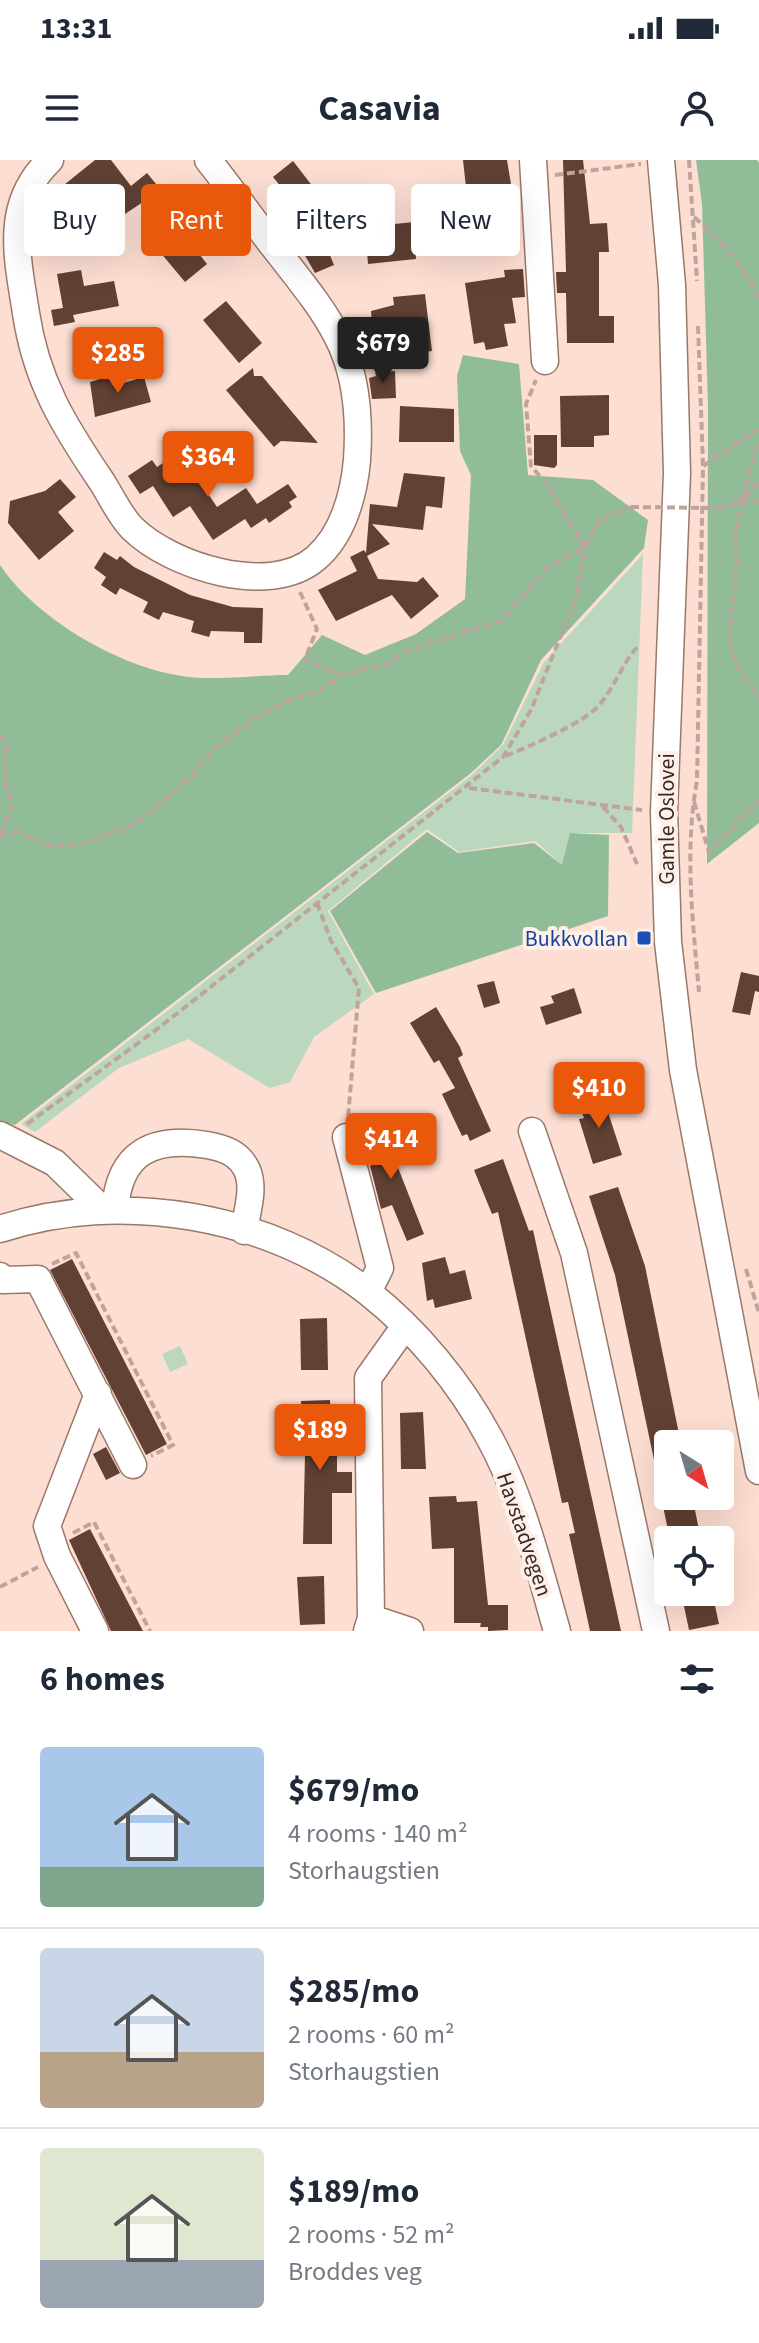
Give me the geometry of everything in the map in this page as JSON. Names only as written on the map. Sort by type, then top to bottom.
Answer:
[{"type":"street","points":[[50,160],[28,182],[19,209],[16,254],[30,341],[57,414],[132,528],[186,563],[244,577],[296,570],[316,558],[342,524],[355,473],[359,427],[354,384],[338,337],[312,295],[208,160]]},
{"type":"street","name":"Gamle Oslovei","points":[[653,162],[672,285],[677,473],[664,812],[668,942],[683,1070],[759,1471]]},
{"type":"street","points":[[535,169],[545,361]]},
{"type":"street","points":[[532,1131],[574,1253],[656,1631]]},
{"type":"street","points":[[4,1136],[55,1163],[110,1210],[116,1186],[138,1154],[155,1144],[192,1142],[223,1147],[239,1158],[248,1172],[250,1192],[244,1231]]},
{"type":"street","points":[[346,1137],[380,1268],[368,1292]]},
{"type":"street","name":"Havstadvegen","points":[[0,1229],[66,1214],[110,1210],[180,1215],[244,1231],[313,1258],[368,1292],[405,1326],[448,1373],[489,1437],[521,1507],[557,1631]]},
{"type":"street","points":[[0,1276],[3,1280],[38,1279],[133,1465]]},
{"type":"street","points":[[405,1326],[368,1378],[369,1625],[410,1631]]},
{"type":"street","points":[[95,1631],[55,1550],[47,1526],[98,1394]]},
{"type":"path","points":[[689,160],[697,295]]},
{"type":"path","points":[[535,169],[653,162]]},
{"type":"path","points":[[694,217],[724,243],[759,299]]},
{"type":"path","points":[[698,310],[703,466],[697,781],[693,801],[691,864],[699,993]]},
{"type":"path","points":[[545,361],[526,404],[531,466],[546,483],[585,547]]},
{"type":"path","points":[[703,466],[759,429]]},
{"type":"path","points":[[759,440],[735,534],[737,564],[729,640],[737,666],[759,697]]},
{"type":"path","points":[[742,500],[759,482]]},
{"type":"path","points":[[4,1136],[156,1030],[468,788],[503,757],[531,710],[576,598],[585,547],[600,519],[631,507],[720,508],[742,500],[759,501]]},
{"type":"path","points":[[0,836],[19,832],[48,846],[77,846],[126,828],[152,811],[191,777],[213,750],[254,719],[286,702],[321,690],[339,675],[388,664],[404,652],[502,620],[546,569],[585,547]]},
{"type":"path","points":[[296,570],[304,604],[317,629],[305,659],[339,675]]},
{"type":"path","points":[[503,757],[547,738],[599,706],[622,664],[638,646]]},
{"type":"path","points":[[0,735],[7,746],[5,780],[12,805],[0,836]]},
{"type":"path","points":[[468,788],[579,799],[645,810]]},
{"type":"path","points":[[693,801],[709,852],[759,800]]},
{"type":"path","points":[[601,805],[621,827],[637,864]]},
{"type":"path","points":[[317,903],[331,941],[359,988],[346,1137]]},
{"type":"path","points":[[38,1279],[35,1273],[76,1253],[173,1445],[133,1465]]},
{"type":"path","points":[[746,1269],[759,1313]]},
{"type":"path","points":[[0,1587],[94,1522],[150,1631]]},
{"type":"green space","points":[[696,160],[757,160],[759,163],[759,823],[707,864],[708,406],[702,204]]},
{"type":"green space","points":[[463,355],[519,364],[528,475],[593,480],[648,520],[644,548],[541,660],[501,745],[471,773],[15,1125],[0,1121],[0,565],[34,603],[78,635],[127,660],[176,675],[217,678],[288,675],[322,635],[365,655],[416,634],[465,599],[471,475],[460,451],[457,376]]},
{"type":"green space","points":[[643,554],[632,833],[570,833],[563,866],[535,841],[459,852],[427,829],[328,911],[374,994],[314,1037],[290,1082],[270,1088],[188,1039],[119,1068],[35,1132],[21,1124],[473,774],[503,745],[544,662]]},
{"type":"green space","points":[[427,832],[458,853],[534,843],[562,865],[570,833],[609,835],[608,916],[376,993],[330,911]]},
{"type":"green space","points":[[180,1346],[188,1364],[170,1372],[162,1354]]},
{"type":"building","points":[[95,160],[111,160],[131,186],[147,173],[156,184],[141,184],[141,203],[125,214],[125,184],[65,184]]},
{"type":"building","points":[[463,160],[507,160],[511,184],[466,184]]},
{"type":"building","points":[[563,160],[583,160],[590,224],[607,223],[609,252],[599,252],[599,316],[614,316],[614,343],[567,343],[566,293],[557,293],[556,272],[566,272]]},
{"type":"building","points":[[293,161],[311,184],[279,184],[273,177]]},
{"type":"building","points":[[411,222],[411,256],[416,256],[416,259],[368,264],[367,256],[395,256],[395,224]]},
{"type":"building","points":[[163,256],[201,256],[207,264],[185,282]]},
{"type":"building","points":[[305,256],[330,256],[334,265],[315,273]]},
{"type":"building","points":[[523,269],[525,297],[512,298],[516,323],[504,324],[508,346],[486,350],[484,342],[474,344],[465,283],[505,277],[504,270]]},
{"type":"building","points":[[81,270],[84,286],[114,281],[119,306],[73,315],[75,322],[54,326],[51,310],[63,308],[57,274]]},
{"type":"building","points":[[425,294],[432,351],[399,355],[396,332],[373,338],[371,311],[394,305],[393,297]]},
{"type":"building","points":[[226,301],[262,343],[239,363],[203,320]]},
{"type":"building","points":[[253,368],[254,376],[262,376],[318,443],[281,441],[274,447],[226,390]]},
{"type":"building","points":[[395,371],[396,398],[372,399],[369,378],[376,376],[375,372]]},
{"type":"building","points":[[110,376],[113,386],[144,377],[151,402],[95,417],[90,382]]},
{"type":"building","points":[[609,395],[609,435],[594,436],[594,447],[561,447],[560,396]]},
{"type":"building","points":[[400,406],[454,409],[454,442],[399,442]]},
{"type":"building","points":[[534,435],[557,435],[557,465],[554,468],[534,465]]},
{"type":"building","points":[[152,460],[157,467],[166,461],[172,471],[186,461],[217,507],[246,488],[257,504],[288,484],[297,497],[289,502],[292,507],[269,523],[266,518],[251,528],[245,519],[213,540],[190,506],[173,517],[153,486],[140,494],[128,476]]},
{"type":"building","points":[[404,473],[445,477],[442,508],[426,506],[423,530],[372,524],[390,544],[367,556],[378,579],[417,582],[423,577],[439,596],[411,619],[392,595],[336,621],[318,590],[357,571],[350,557],[364,550],[366,553],[370,504],[397,507]]},
{"type":"building","points":[[60,479],[76,497],[58,512],[74,531],[39,560],[8,523],[10,501],[45,491]]},
{"type":"building","points":[[104,552],[117,560],[120,556],[134,567],[190,595],[233,607],[263,608],[262,643],[244,643],[244,632],[211,631],[209,637],[191,632],[194,621],[163,612],[159,620],[143,612],[148,602],[120,588],[116,595],[101,585],[106,577],[94,568]]},
{"type":"building","points":[[741,972],[759,976],[759,992],[755,991],[750,1015],[732,1012]]},
{"type":"building","points":[[494,981],[500,1003],[484,1008],[477,985]]},
{"type":"building","points":[[574,988],[582,1013],[546,1025],[540,1007],[554,1003],[551,996]]},
{"type":"building","points":[[436,1007],[460,1047],[463,1055],[458,1058],[491,1131],[470,1141],[467,1134],[462,1136],[442,1094],[455,1088],[439,1060],[434,1063],[410,1023]]},
{"type":"building","points":[[602,1094],[622,1155],[593,1164],[579,1119],[584,1118],[578,1101]]},
{"type":"building","points":[[379,1119],[424,1234],[407,1241],[392,1205],[381,1209],[370,1166],[376,1163],[361,1126]]},
{"type":"building","points":[[503,1159],[529,1231],[533,1230],[621,1631],[590,1631],[569,1534],[575,1533],[568,1502],[562,1503],[498,1212],[492,1214],[474,1170]]},
{"type":"building","points":[[618,1187],[645,1266],[678,1430],[654,1430],[654,1460],[615,1275],[589,1196]]},
{"type":"building","points":[[445,1257],[450,1274],[465,1270],[472,1299],[435,1308],[433,1299],[427,1301],[422,1263]]},
{"type":"building","points":[[72,1259],[167,1444],[146,1455],[50,1270]]},
{"type":"building","points":[[327,1318],[328,1370],[301,1370],[300,1319]]},
{"type":"building","points":[[330,1400],[331,1434],[333,1442],[337,1442],[337,1472],[352,1472],[352,1493],[332,1493],[332,1544],[303,1544],[305,1455],[302,1455],[301,1401]]},
{"type":"building","points":[[423,1412],[426,1469],[401,1469],[400,1413]]},
{"type":"building","points":[[106,1447],[120,1473],[106,1480],[93,1454]]},
{"type":"building","points":[[456,1496],[457,1502],[477,1501],[488,1605],[508,1605],[508,1630],[488,1631],[488,1627],[480,1627],[481,1623],[454,1623],[454,1548],[432,1549],[429,1497]]},
{"type":"building","points":[[664,1510],[695,1510],[698,1526],[667,1526]]},
{"type":"building","points":[[90,1529],[143,1631],[111,1631],[69,1540]]},
{"type":"building","points":[[324,1576],[325,1624],[300,1625],[297,1577]]},
{"type":"building","points":[[684,1606],[715,1606],[719,1624],[689,1630]]},
{"type":"place","name":"Bukkvollan","points":[[644,938]]}]
